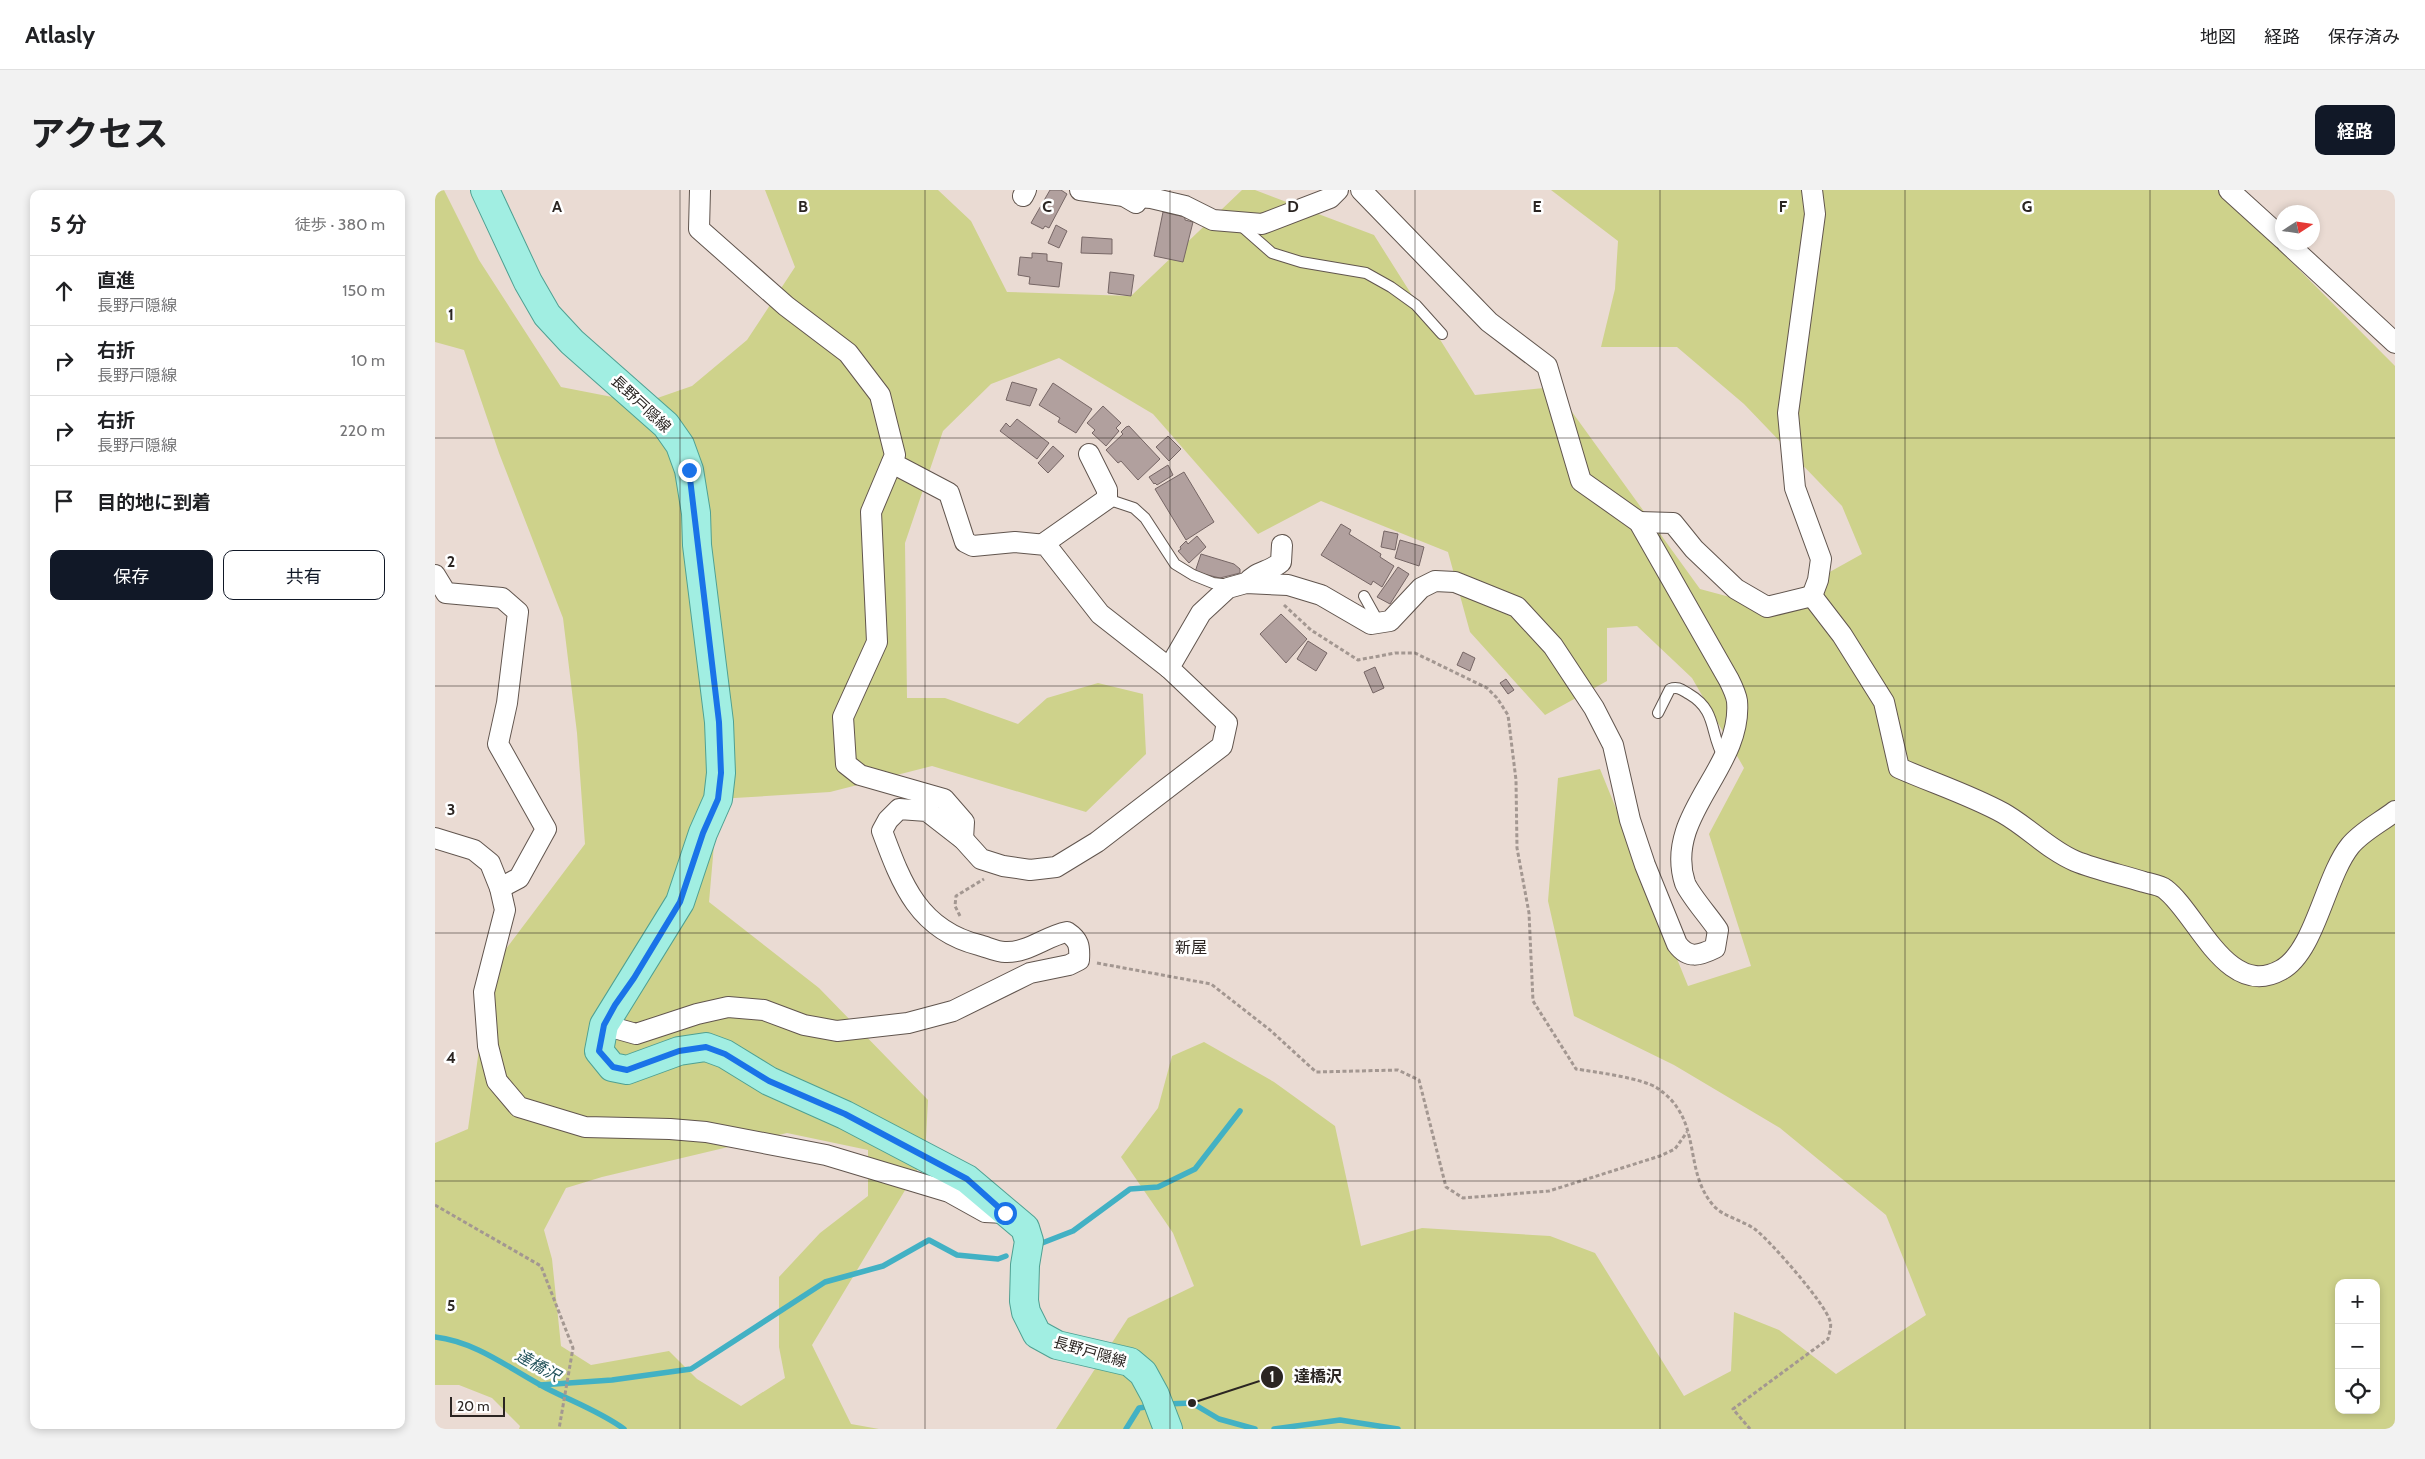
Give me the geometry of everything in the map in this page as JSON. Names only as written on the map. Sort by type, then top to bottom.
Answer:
[{"type":"main road","name":"長野戸隠線","points":[[485,190],[528,282],[547,315],[572,342],[666,425],[680,445],[689,470],[696,513],[697,545],[719,722],[721,773],[718,799],[703,833],[680,902],[604,1025],[599,1051],[613,1067],[627,1070],[679,1051],[706,1047],[725,1054],[769,1081],[845,1114],[967,1179],[1025,1228],[1029,1241],[1025,1265],[1024,1301],[1026,1312],[1037,1334],[1057,1345],[1130,1362],[1143,1373],[1155,1395],[1168,1429]]},
{"type":"street","points":[[700,190],[699,229],[787,306],[848,353],[880,396],[895,456],[871,512],[877,642],[843,717],[846,764],[859,775],[944,799],[964,822],[963,839]]},
{"type":"street","points":[[1080,190],[1151,198],[1185,206],[1213,220],[1262,224],[1330,198],[1338,190]]},
{"type":"street","points":[[1245,585],[1288,585],[1321,595],[1371,624],[1390,621],[1421,588],[1435,581],[1455,582],[1517,607],[1553,646],[1594,708],[1613,745],[1630,820],[1645,865],[1677,944],[1683,952],[1691,956],[1703,954],[1715,948],[1718,930],[1685,884],[1681,854],[1692,812],[1725,758],[1735,726],[1737,700],[1729,680],[1639,522],[1581,481],[1547,366],[1489,322],[1361,190]]},
{"type":"street","points":[[1812,190],[1815,214],[1788,413],[1795,488],[1821,559],[1818,580],[1812,596]]},
{"type":"street","points":[[2229,190],[2275,232]]},
{"type":"street","points":[[1125,196],[1149,211]]},
{"type":"street","points":[[2295,250],[2395,343]]},
{"type":"street","points":[[1043,544],[1107,499],[1107,490],[1089,454]]},
{"type":"street","points":[[604,1025],[636,1034],[697,1014],[728,1007],[764,1010],[805,1025],[837,1031],[908,1023],[953,1011],[1030,973],[1069,965],[1079,960],[1080,945],[1067,932],[1058,934],[1033,946],[1005,952],[965,942],[926,918],[907,890],[882,831],[888,820],[899,809],[927,811],[963,839],[981,860],[1030,870],[1055,867],[1097,842],[1222,746],[1227,723],[1169,668],[1100,614],[1046,544],[1015,542],[973,546],[965,542],[949,493],[892,463]]},
{"type":"street","points":[[1639,522],[1673,523],[1695,549],[1736,589],[1767,607],[1812,596]]},
{"type":"street","points":[[1169,668],[1201,613],[1245,585],[1254,574],[1275,567],[1281,562],[1282,545]]},
{"type":"street","points":[[435,576],[446,593],[502,598],[518,612],[507,703],[498,744],[546,829],[519,878],[499,888]]},
{"type":"street","points":[[1812,596],[1841,635],[1884,702],[1899,768],[2003,813],[2075,861],[2163,888],[2178,900],[2209,944],[2234,968],[2251,976],[2266,976],[2283,970],[2302,948],[2336,867],[2351,844],[2395,811]]},
{"type":"street","points":[[435,838],[474,850],[490,863],[499,888],[505,910],[484,992],[488,1046],[497,1080],[519,1107],[585,1127],[670,1128],[707,1132],[826,1155],[949,1192],[985,1212],[1005,1213]]},
{"type":"lane","points":[[1235,222],[1272,253],[1301,262],[1366,273],[1391,286],[1416,305],[1442,334]]},
{"type":"lane","points":[[1107,499],[1135,508],[1145,518],[1175,564],[1193,575],[1213,583],[1245,585]]},
{"type":"lane","points":[[1364,596],[1379,623]]},
{"type":"lane","points":[[1658,713],[1670,689],[1679,688],[1698,700],[1709,712],[1719,749],[1725,758]]},
{"type":"path","points":[[1245,585],[1358,660],[1395,653],[1415,653],[1487,688],[1497,698],[1508,715],[1516,780],[1517,848],[1529,914],[1533,1001],[1576,1069],[1610,1074],[1657,1087],[1676,1106],[1686,1121],[1699,1184],[1713,1206],[1756,1230],[1815,1295],[1831,1322],[1828,1340],[1733,1409],[1750,1429]]},
{"type":"path","points":[[965,942],[966,927],[955,906],[956,896],[1003,866]]},
{"type":"path","points":[[1079,960],[1211,984],[1270,1030],[1316,1072],[1398,1070],[1419,1080],[1446,1187],[1463,1198],[1549,1191],[1651,1159],[1675,1148],[1687,1134],[1686,1121]]},
{"type":"path","points":[[435,1205],[541,1266],[573,1348],[559,1429]]},
{"type":"green space","points":[[435,190],[444,190],[479,260],[561,387],[643,403],[692,386],[747,340],[795,267],[765,190],[938,190],[971,221],[1007,292],[1131,296],[1242,190],[1255,190],[1374,235],[1475,395],[1554,387],[1700,589],[1767,607],[1862,554],[1842,506],[1744,404],[1677,347],[1601,347],[1615,289],[1618,241],[1551,190],[2220,190],[2275,245],[2275,250],[2280,250],[2395,366],[2395,1429],[1056,1429],[1128,1318],[1194,1286],[1173,1233],[1121,1157],[1158,1108],[1172,1056],[1204,1042],[1274,1082],[1335,1126],[1361,1246],[1422,1228],[1550,1236],[1595,1253],[1684,1396],[1731,1371],[1734,1312],[1779,1330],[1836,1374],[1926,1315],[1886,1215],[1780,1128],[1674,1065],[1574,1016],[1548,901],[1558,778],[1600,769],[1688,986],[1751,966],[1709,834],[1744,768],[1692,678],[1637,626],[1607,628],[1607,681],[1545,715],[1470,632],[1448,552],[1321,501],[1258,534],[1153,414],[1059,358],[991,384],[943,431],[905,543],[907,698],[945,698],[1018,724],[1047,698],[1098,683],[1143,694],[1146,754],[1086,812],[932,766],[830,792],[718,799],[709,902],[819,988],[928,1100],[925,1157],[812,1345],[851,1424],[879,1429],[519,1429],[520,1426],[492,1398],[459,1385],[435,1385],[435,1143],[468,1129],[490,970],[585,844],[577,733],[563,618],[499,453],[464,350],[435,342]],"holes":[[[787,1133],[868,1150],[868,1196],[820,1233],[779,1277],[779,1347],[785,1378],[741,1406],[697,1379],[669,1351],[591,1365],[561,1346],[552,1259],[544,1230],[566,1188],[602,1177]]]},
{"type":"building","points":[[1050,190],[1061,190],[1067,194],[1049,228],[1045,226],[1043,229],[1031,223]]},
{"type":"building","points":[[1163,212],[1185,217],[1185,220],[1193,222],[1183,262],[1154,256]]},
{"type":"building","points":[[1056,225],[1067,231],[1059,248],[1048,243]]},
{"type":"building","points":[[1082,237],[1112,239],[1112,254],[1081,253]]},
{"type":"building","points":[[1032,253],[1047,254],[1047,261],[1062,263],[1059,287],[1029,284],[1030,277],[1018,275],[1020,257],[1032,258]]},
{"type":"building","points":[[1110,272],[1134,275],[1131,296],[1108,293]]},
{"type":"building","points":[[1012,382],[1037,389],[1030,406],[1006,400]]},
{"type":"building","points":[[1053,383],[1092,409],[1076,433],[1058,422],[1060,418],[1039,405]]},
{"type":"building","points":[[1103,406],[1121,423],[1116,428],[1119,431],[1106,446],[1092,433],[1095,430],[1087,423]]},
{"type":"building","points":[[1017,419],[1049,443],[1037,459],[1000,431],[1006,423],[1010,427]]},
{"type":"building","points":[[1129,426],[1160,459],[1138,480],[1121,461],[1118,463],[1106,450],[1123,434],[1121,432]]},
{"type":"building","points":[[1168,436],[1181,449],[1169,461],[1156,447]]},
{"type":"building","points":[[1053,446],[1064,456],[1048,473],[1038,463]]},
{"type":"building","points":[[1168,465],[1173,475],[1157,485],[1154,484],[1149,477]]},
{"type":"building","points":[[1184,472],[1214,522],[1186,540],[1155,489]]},
{"type":"building","points":[[1341,524],[1351,530],[1349,534],[1381,554],[1380,557],[1394,566],[1382,587],[1373,581],[1371,585],[1321,555]]},
{"type":"building","points":[[1384,531],[1398,534],[1395,550],[1381,547]]},
{"type":"building","points":[[1197,536],[1206,547],[1189,563],[1178,551],[1186,541],[1188,544]]},
{"type":"building","points":[[1400,540],[1424,547],[1419,566],[1395,558]]},
{"type":"building","points":[[1201,554],[1234,564],[1240,569],[1240,573],[1220,578],[1195,572]]},
{"type":"building","points":[[1398,567],[1409,574],[1390,604],[1377,597]]},
{"type":"building","points":[[1281,614],[1307,639],[1286,663],[1260,634]]},
{"type":"building","points":[[1308,641],[1327,653],[1316,671],[1297,659]]},
{"type":"building","points":[[1463,652],[1475,658],[1470,671],[1457,665]]},
{"type":"building","points":[[1375,667],[1384,688],[1373,693],[1364,672]]},
{"type":"building","points":[[1506,679],[1514,690],[1508,694],[1500,683]]},
{"type":"waterway","points":[[1037,1245],[1073,1231],[1130,1189],[1158,1187],[1195,1169],[1240,1111]]},
{"type":"waterway","points":[[540,1385],[612,1380],[691,1369],[825,1282],[883,1266],[929,1240],[957,1255],[998,1259],[1006,1256]]},
{"type":"waterway","name":"達橋沢","points":[[435,1337],[465,1344],[479,1350],[546,1388],[606,1417],[624,1429]]},
{"type":"waterway","name":"達橋沢","points":[[1166,1404],[1192,1403],[1219,1419],[1255,1429]]},
{"type":"waterway","name":"達橋沢","points":[[1126,1429],[1139,1408],[1152,1406]]},
{"type":"waterway","name":"達橋沢","points":[[1274,1429],[1340,1420],[1398,1429]]},
{"type":"place","name":"達橋沢","points":[[1192,1403]]},
{"type":"district","name":"新屋","points":[[1191,947]]},
{"type":"route","points":[[689,470],[696,513],[697,545],[719,722],[721,773],[718,799],[703,833],[680,902],[604,1025],[599,1051],[613,1067],[627,1070],[679,1051],[706,1047],[725,1054],[769,1081],[845,1114],[967,1179],[1005,1213]]}]
